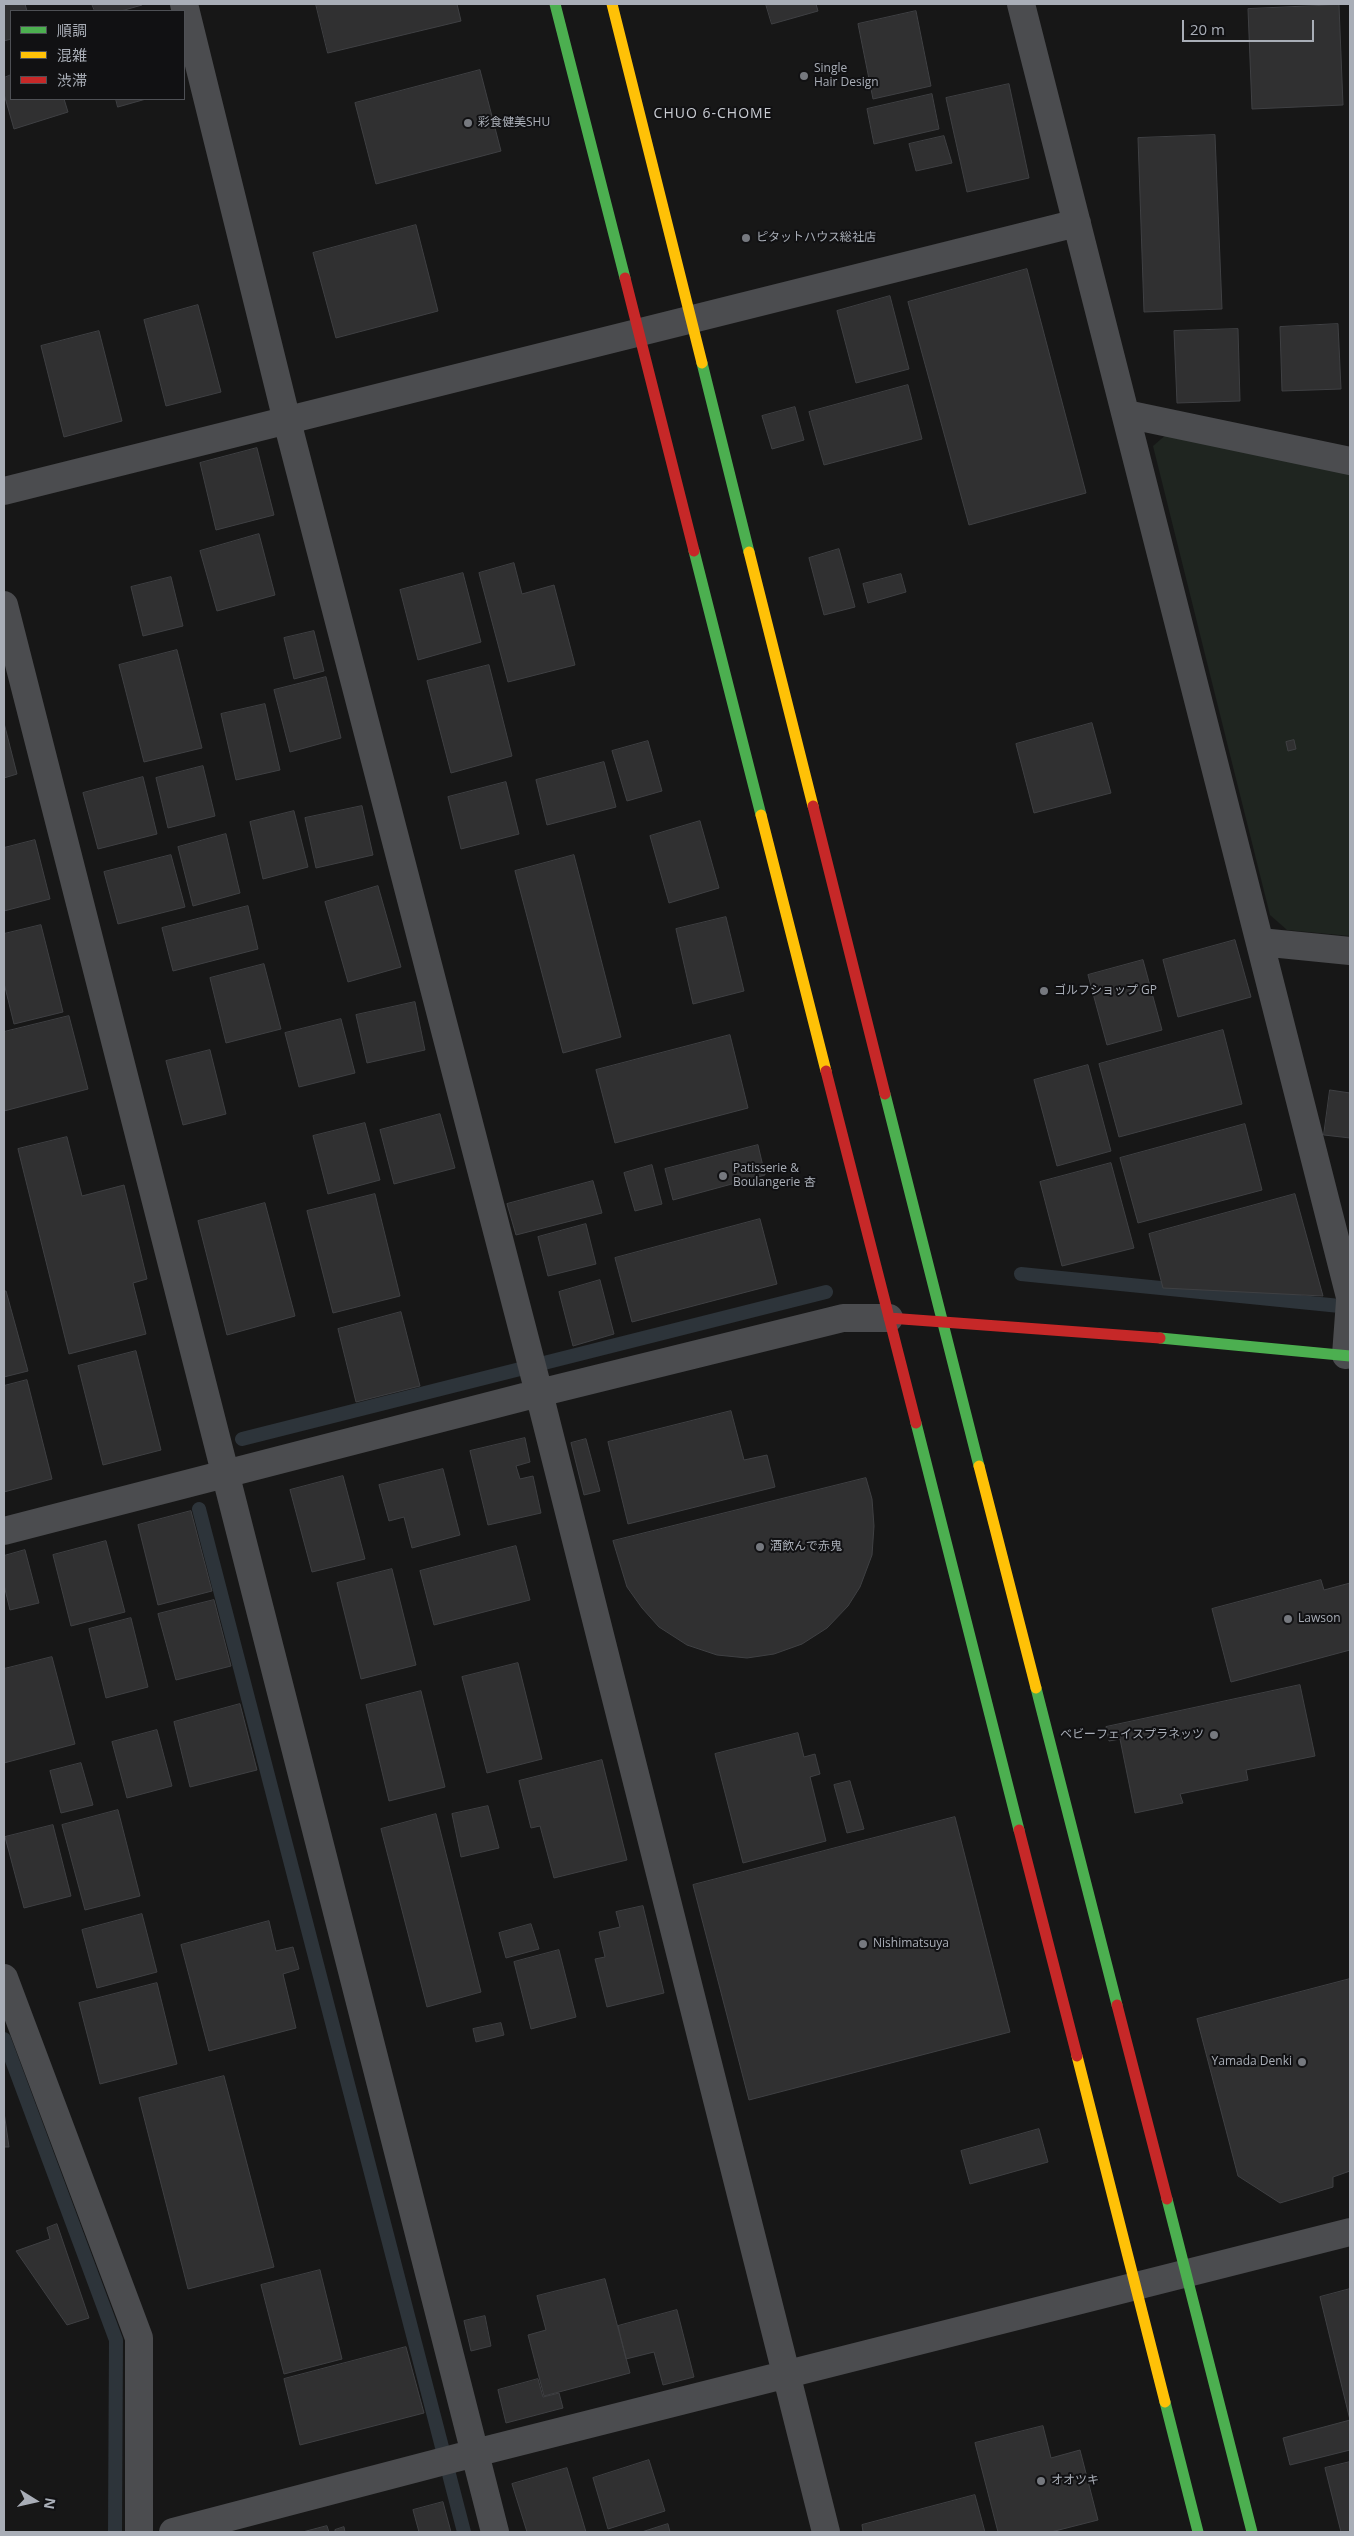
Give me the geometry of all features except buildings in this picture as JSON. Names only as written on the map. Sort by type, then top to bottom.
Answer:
[{"type":"street","points":[[184,4],[288,421],[535,1377],[826,2532]]},
{"type":"street","points":[[555,4],[1198,2532]]},
{"type":"street","points":[[612,4],[942,1322],[1252,2532]]},
{"type":"street","points":[[4,1531],[224,1475],[535,1377],[843,1318],[889,1318],[1137,1336],[1348,1355],[1350,1305],[1260,942],[1021,4]]},
{"type":"street","points":[[4,491],[1077,223]]},
{"type":"street","points":[[1126,414],[1350,461]]},
{"type":"street","points":[[4,605],[224,1475],[456,2458],[495,2532]]},
{"type":"street","points":[[1260,942],[1350,951]]},
{"type":"street","points":[[4,1978],[11,2014],[140,2338],[139,2532]]},
{"type":"street","points":[[173,2532],[456,2458],[787,2376],[1350,2232]]},
{"type":"shaded area","points":[[1168,433],[1350,471],[1350,936],[1287,930],[1270,915],[1153,446]]},
{"type":"waterway","points":[[1021,1274],[1350,1307]]},
{"type":"waterway","points":[[242,1439],[826,1292]]},
{"type":"waterway","points":[[199,1509],[464,2532]]},
{"type":"waterway","points":[[4,2039],[116,2340],[115,2532]]},
{"type":"traffic: fast","points":[[555,4],[625,278]]},
{"type":"traffic: fast","points":[[702,363],[749,552]]},
{"type":"traffic: fast","points":[[694,551],[761,815]]},
{"type":"traffic: fast","points":[[885,1094],[979,1466]]},
{"type":"traffic: fast","points":[[1160,1338],[1350,1356]]},
{"type":"traffic: fast","points":[[916,1423],[1019,1830]]},
{"type":"traffic: fast","points":[[1036,1688],[1117,2005]]},
{"type":"traffic: fast","points":[[1167,2199],[1252,2532]]},
{"type":"traffic: fast","points":[[1165,2402],[1198,2532]]},
{"type":"traffic: slow","points":[[612,4],[702,363]]},
{"type":"traffic: slow","points":[[749,552],[813,806]]},
{"type":"traffic: slow","points":[[761,815],[826,1071]]},
{"type":"traffic: slow","points":[[979,1466],[1036,1688]]},
{"type":"traffic: slow","points":[[1077,2056],[1165,2402]]},
{"type":"traffic: jam","points":[[625,278],[694,551]]},
{"type":"traffic: jam","points":[[813,806],[885,1094]]},
{"type":"traffic: jam","points":[[826,1071],[916,1423]]},
{"type":"traffic: jam","points":[[889,1318],[1160,1338]]},
{"type":"traffic: jam","points":[[1019,1830],[1077,2056]]},
{"type":"traffic: jam","points":[[1117,2005],[1167,2199]]},
{"type":"place","name":"Single Hair Design","points":[[804,76]]},
{"type":"place","name":"彩食健美SHU","points":[[468,123]]},
{"type":"place","name":"ピタットハウス総社店","points":[[746,238]]},
{"type":"place","name":"ゴルフショップ GP","points":[[1044,991]]},
{"type":"place","name":"Patisserie & Boulangerie 杏","points":[[723,1176]]},
{"type":"place","name":"酒飲んで赤鬼","points":[[760,1547]]},
{"type":"place","name":"Lawson","points":[[1288,1619]]},
{"type":"place","name":"ベビーフェイスプラネッツ","points":[[1214,1735]]},
{"type":"place","name":"Nishimatsuya","points":[[863,1944]]},
{"type":"place","name":"Yamada Denki","points":[[1302,2062]]},
{"type":"place","name":"オオツキ","points":[[1041,2481]]},
{"type":"district","name":"CHUO 6-CHOME","points":[[713,114]]}]
